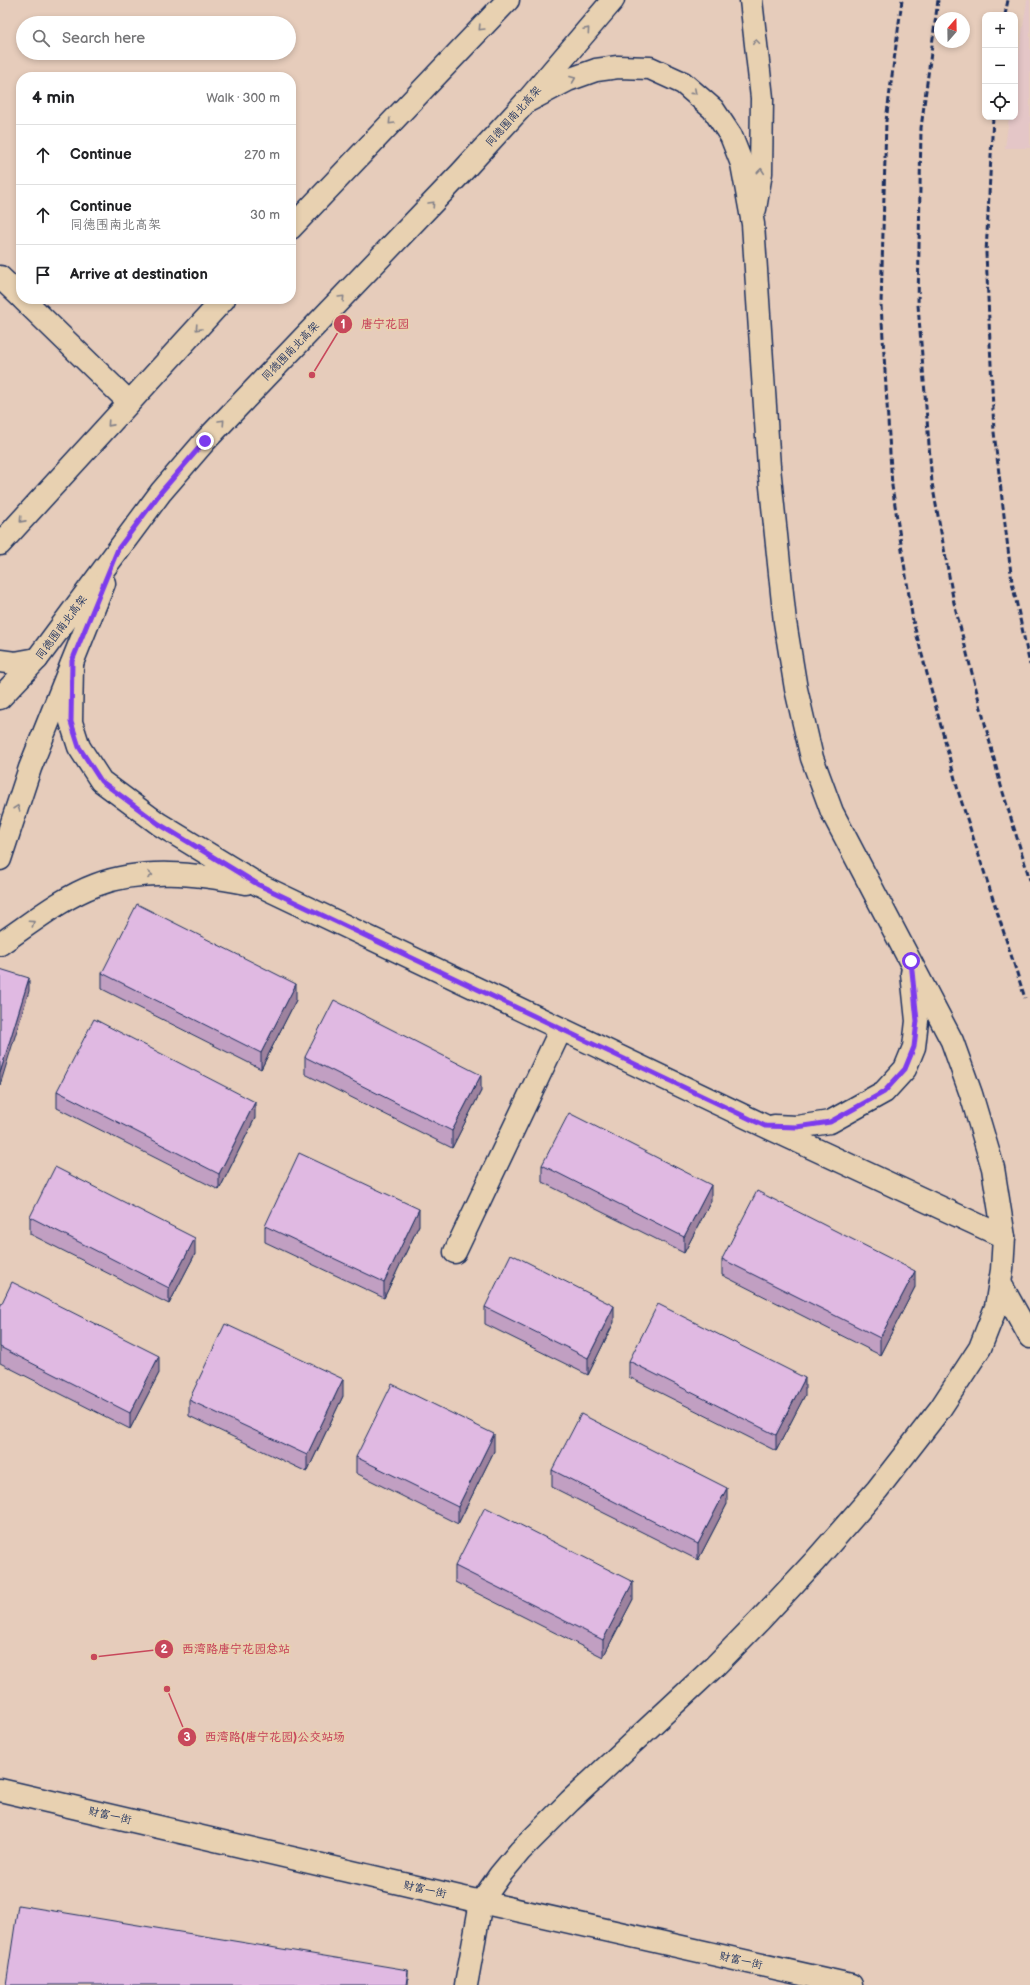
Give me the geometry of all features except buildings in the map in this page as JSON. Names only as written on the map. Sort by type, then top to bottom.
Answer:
[{"type":"street","points":[[296,223],[508,0]]},
{"type":"street","name":"同德围南北高架","points":[[0,698],[37,659],[161,492],[205,441],[277,364],[411,227],[526,102],[613,0]]},
{"type":"street","points":[[751,0],[762,105],[761,173],[753,224]]},
{"type":"street","points":[[466,1985],[481,1902],[500,1875],[520,1851],[715,1666],[814,1562],[877,1490],[940,1409],[980,1348],[996,1307],[1000,1283],[1004,1237],[993,1168],[971,1094],[952,1041],[832,812],[812,758],[796,689],[785,622],[770,467],[753,224],[742,164],[731,136],[713,109],[683,83],[650,68],[611,68],[596,70],[568,80],[526,102]]},
{"type":"street","points":[[0,276],[16,292]]},
{"type":"street","points":[[28,304],[129,402]]},
{"type":"street","points":[[0,544],[219,304]]},
{"type":"street","points":[[0,859],[30,768],[118,549]]},
{"type":"street","points":[[0,661],[15,663],[37,659]]},
{"type":"street","points":[[72,661],[71,722],[79,747],[101,781],[159,824],[259,885],[765,1126],[1004,1237]]},
{"type":"street","points":[[0,944],[65,900],[96,885],[138,874],[205,875],[259,885]]},
{"type":"street","points":[[765,1126],[797,1127],[830,1122],[884,1092],[905,1069],[914,1047],[917,1021],[911,961]]},
{"type":"street","points":[[455,1252],[561,1029]]},
{"type":"street","points":[[1000,1283],[1030,1337]]},
{"type":"street","name":"财富一街","points":[[0,1790],[481,1902],[851,1985]]},
{"type":"shaded area","points":[[1027,0],[1030,0],[1030,148],[1005,148],[1009,120],[1018,120],[1018,60]]},
{"type":"railway","points":[[902,0],[886,121],[881,305],[892,486],[913,621],[959,794],[1025,998]]},
{"type":"railway","points":[[938,0],[921,128],[918,305],[932,483],[954,603],[1001,786],[1030,880]]},
{"type":"railway","points":[[1006,12],[1008,0]]},
{"type":"railway","points":[[993,120],[986,253],[994,432],[1012,582],[1030,665]]},
{"type":"place","name":"唐宁花园","points":[[312,375]]},
{"type":"place","name":"西湾路唐宁花园总站","points":[[94,1657]]},
{"type":"place","name":"西湾路(唐宁花园)公交站场","points":[[167,1689]]},
{"type":"route","points":[[205,441],[161,492],[118,549],[72,661],[71,722],[79,747],[101,781],[130,804],[159,824],[259,885],[765,1126],[797,1127],[830,1122],[884,1092],[905,1069],[914,1047],[917,1021],[911,961]]}]
